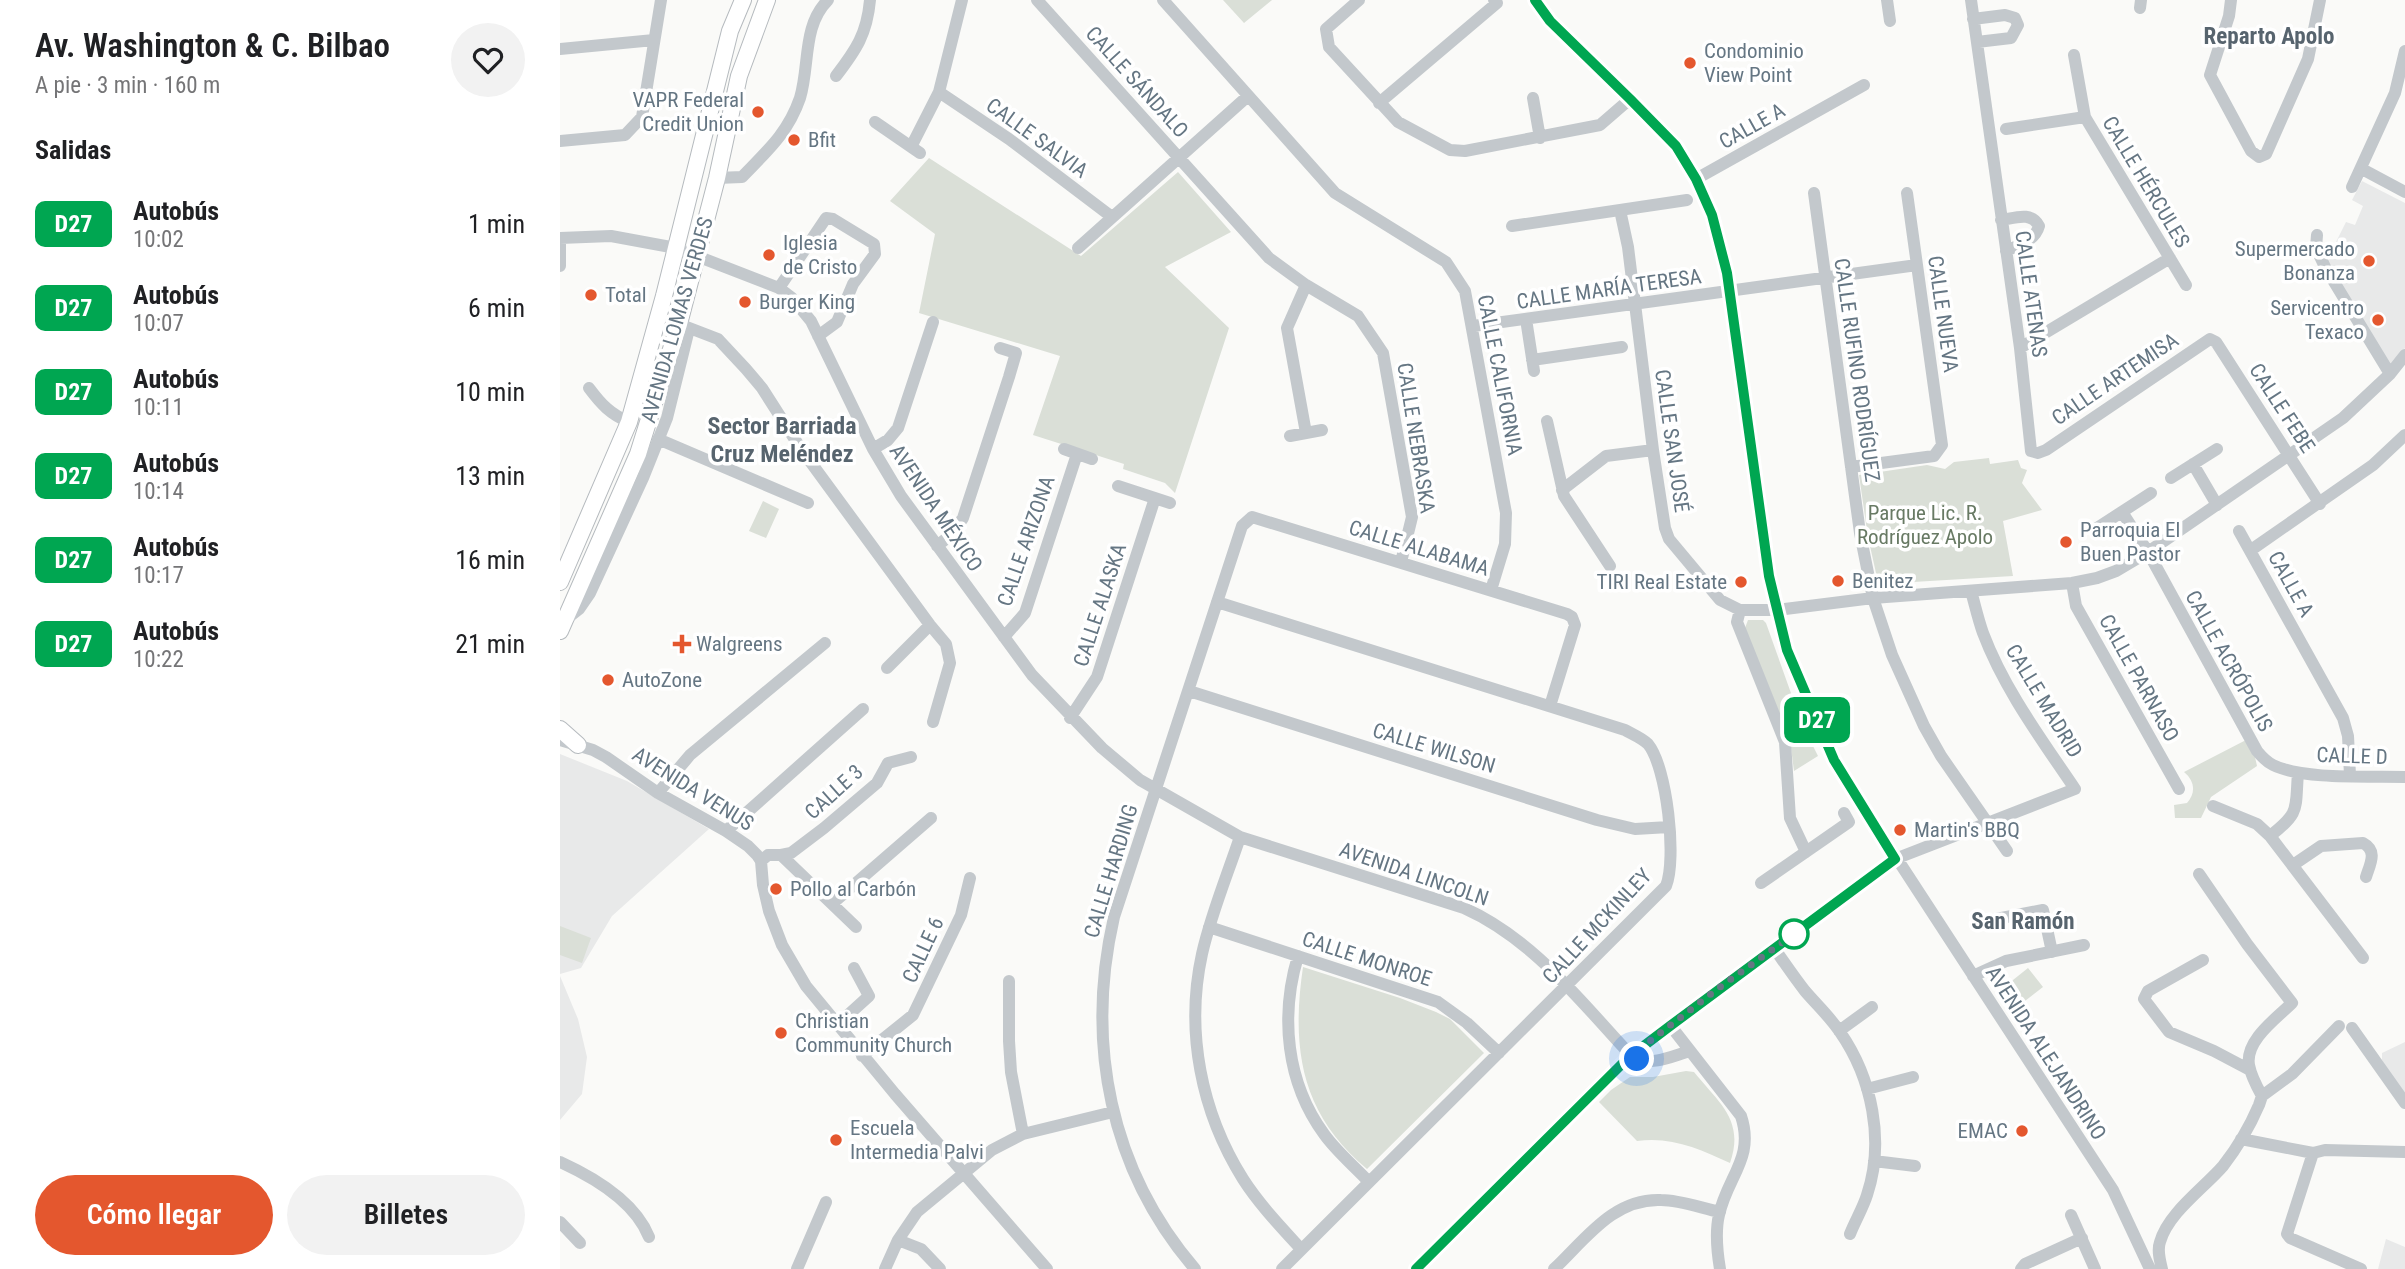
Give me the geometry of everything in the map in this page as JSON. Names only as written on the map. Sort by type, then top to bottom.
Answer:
[{"type":"main road","name":"AVENIDA LOMAS VERDES","points":[[560,582],[629,422],[730,31],[743,0]]},
{"type":"main road","name":"AVENIDA LOMAS VERDES","points":[[562,626],[638,454],[684,326],[696,254],[717,178],[739,76],[767,0]]},
{"type":"main road","points":[[560,729],[578,745]]},
{"type":"street","points":[[560,141],[626,134],[642,117],[660,0]]},
{"type":"street","points":[[717,178],[742,177],[784,132],[800,97],[813,21],[828,0]]},
{"type":"street","points":[[836,76],[857,50],[867,26],[870,0]]},
{"type":"street","points":[[875,122],[916,150],[939,92],[962,0]]},
{"type":"street","name":"CALLE SÁNDALO","points":[[1037,0],[1179,158]]},
{"type":"street","name":"CALLE CALIFORNIA","points":[[1163,0],[1335,193],[1446,261],[1465,291],[1506,513],[1505,544],[1491,590]]},
{"type":"street","points":[[1359,0],[1326,29],[1329,47],[1398,122],[1450,150],[1465,151],[1600,125],[1630,99]]},
{"type":"street","points":[[1379,103],[1497,3],[1494,0]]},
{"type":"street","name":"AVENIDA ALEJANDRINO","points":[[1535,0],[1550,21],[1676,146],[1696,179],[1719,236],[1730,292],[1763,537],[1787,650],[1834,760],[1895,859],[2113,1191],[2150,1269]]},
{"type":"street","points":[[1888,0],[1890,21]]},
{"type":"street","name":"CALLE ATENAS","points":[[1971,0],[1995,130],[2001,220],[2020,348],[2031,451],[2038,453],[2046,450]]},
{"type":"street","points":[[2231,0],[2229,16],[2210,75],[2251,151],[2259,157],[2266,154],[2308,59],[2320,0]]},
{"type":"street","points":[[1973,19],[2006,15],[2015,18],[2018,25],[2011,38],[1977,42]]},
{"type":"street","points":[[560,48],[654,40]]},
{"type":"street","points":[[2352,187],[2395,93],[2405,51]]},
{"type":"street","name":"CALLE HÉRCULES","points":[[2074,55],[2085,117],[2186,285]]},
{"type":"street","name":"CALLE A","points":[[1696,179],[1864,85]]},
{"type":"street","name":"CALLE SALVIA","points":[[939,92],[1009,139],[1112,218]]},
{"type":"street","points":[[1078,248],[1248,96]]},
{"type":"street","points":[[1532,98],[1540,138]]},
{"type":"street","points":[[1995,130],[2085,117]]},
{"type":"street","name":"CALLE NEBRASKA","points":[[1179,158],[1269,258],[1306,285],[1358,316],[1383,353],[1412,517],[1401,562]]},
{"type":"street","points":[[2362,169],[2405,192]]},
{"type":"street","name":"CALLE RUFINO RODRÍGUEZ","points":[[1814,193],[1851,467],[1873,598],[1892,655],[1924,726],[1941,756],[2007,851]]},
{"type":"street","name":"CALLE NUEVA","points":[[1851,467],[1934,456],[1941,450],[1907,193]]},
{"type":"street","points":[[1512,226],[1687,200]]},
{"type":"street","name":"CALLE SAN JOSÉ","points":[[1620,210],[1628,247],[1653,450],[1669,539],[1713,594],[1729,607],[1740,610]]},
{"type":"street","points":[[2001,220],[2029,216],[2035,219],[2039,226],[2032,239],[2006,251]]},
{"type":"street","points":[[779,288],[826,218],[833,219],[874,244],[875,254],[853,284],[836,322],[818,336]]},
{"type":"street","points":[[2317,235],[2316,248],[2325,267],[2390,374]]},
{"type":"street","name":"AVENIDA MÉXICO","points":[[560,238],[611,236],[676,248],[779,288],[805,313],[873,449],[901,496],[1031,675],[1070,718],[1126,769],[1156,790]]},
{"type":"street","points":[[560,238],[560,267]]},
{"type":"street","points":[[2020,348],[2169,258]]},
{"type":"street","name":"CALLE MARÍA TERESA","points":[[1473,326],[1917,265]]},
{"type":"street","points":[[1306,285],[1287,328],[1306,433]]},
{"type":"street","points":[[1526,319],[1533,365],[1622,347]]},
{"type":"street","points":[[873,449],[888,440],[898,428],[933,322]]},
{"type":"street","points":[[562,626],[590,593],[658,439],[675,394],[684,326],[718,339],[762,388],[801,449],[946,644],[950,663],[933,722]]},
{"type":"street","name":"CALLE ARTEMISA","points":[[2046,450],[2207,340]]},
{"type":"street","name":"CALLE FEBE","points":[[2207,340],[2216,342],[2320,503]]},
{"type":"street","points":[[937,546],[952,534],[963,518],[1009,377],[1016,353],[1000,348]]},
{"type":"street","points":[[1806,852],[1790,818],[1785,743],[1737,622],[1740,610],[1777,610],[1873,598],[2072,583],[2107,575],[2148,552],[2343,418],[2390,374],[2405,355]]},
{"type":"street","points":[[589,388],[613,416],[629,422]]},
{"type":"street","points":[[1547,421],[1562,490],[1610,566]]},
{"type":"street","points":[[1290,436],[1322,430]]},
{"type":"street","name":"CALLE A","points":[[2350,775],[2348,736],[2343,718],[2251,550],[2373,465],[2405,435]]},
{"type":"street","points":[[658,439],[808,503]]},
{"type":"street","points":[[1064,449],[1092,459]]},
{"type":"street","points":[[2171,478],[2217,449]]},
{"type":"street","points":[[1562,490],[1606,456],[1653,450]]},
{"type":"street","name":"CALLE ARIZONA","points":[[1004,637],[1025,613],[1077,454]]},
{"type":"street","points":[[2193,464],[2217,505]]},
{"type":"street","points":[[1118,486],[1170,503]]},
{"type":"street","points":[[2097,528],[2151,493]]},
{"type":"street","name":"CALLE ALASKA","points":[[1070,718],[1097,677],[1155,498]]},
{"type":"street","name":"CALLE ACRÓPOLIS","points":[[2122,512],[2148,552],[2257,751],[2274,766],[2298,773]]},
{"type":"street","name":"CALLE ALABAMA","points":[[1246,520],[1252,517],[1572,617],[1575,625],[1550,706]]},
{"type":"street","name":"CALLE HARDING","points":[[1195,1269],[1168,1235],[1149,1204],[1126,1154],[1112,1112],[1104,1062],[1104,965],[1114,918],[1246,520]]},
{"type":"street","points":[[2239,531],[2251,550]]},
{"type":"street","name":"CALLE PARNASO","points":[[2072,583],[2076,606],[2179,789]]},
{"type":"street","name":"CALLE MADRID","points":[[1971,591],[1983,633],[2004,677],[2030,722],[2075,789],[1988,822]]},
{"type":"street","name":"CALLE MCKINLEY","points":[[1217,602],[1625,730],[1647,744],[1662,770],[1669,827],[1671,858],[1669,878],[1665,886],[1282,1269]]},
{"type":"street","points":[[887,667],[930,625]]},
{"type":"street","points":[[658,793],[690,755],[825,643]]},
{"type":"street","name":"CALLE WILSON","points":[[1189,691],[1597,820],[1635,828],[1669,827]]},
{"type":"street","points":[[726,831],[863,709]]},
{"type":"street","name":"AVENIDA VENUS","points":[[560,740],[606,757],[658,793],[748,846],[761,861],[769,911],[782,945],[806,986],[862,1056],[1047,1269]]},
{"type":"street","name":"CALLE 3","points":[[761,861],[768,855],[792,853],[877,783],[888,763],[911,757]]},
{"type":"street","points":[[2270,836],[2295,813],[2298,773]]},
{"type":"street","name":"CALLE D","points":[[2298,773],[2405,777]]},
{"type":"street","name":"AVENIDA LINCOLN","points":[[1156,790],[1240,837],[1464,908],[1490,920],[1525,944],[1631,1055]]},
{"type":"street","points":[[2213,806],[2257,824],[2270,836],[2363,958]]},
{"type":"street","points":[[1761,883],[1849,822],[1844,813]]},
{"type":"street","points":[[833,903],[931,818]]},
{"type":"street","points":[[1416,1269],[1631,1055],[1895,859],[1988,822]]},
{"type":"street","points":[[1240,837],[1209,928],[1198,978],[1195,1028],[1206,1096],[1219,1137],[1243,1180],[1301,1248]]},
{"type":"street","points":[[2293,865],[2321,846],[2363,843],[2371,849],[2373,856],[2366,877]]},
{"type":"street","points":[[781,855],[856,927]]},
{"type":"street","points":[[2200,874],[2247,944],[2292,1003],[2255,1042],[2249,1057],[2250,1070],[2262,1097]]},
{"type":"street","name":"CALLE 6","points":[[862,1056],[913,1015],[961,915],[970,878]]},
{"type":"street","points":[[1991,920],[2043,910],[2052,952]]},
{"type":"street","name":"CALLE MONROE","points":[[1209,928],[1438,1002],[1467,1023],[1499,1053]]},
{"type":"street","points":[[1973,976],[2006,961],[2084,945]]},
{"type":"street","points":[[1774,948],[1803,989],[1839,1031],[1860,1069],[1867,1089],[1874,1120],[1874,1161],[1867,1196],[1850,1234]]},
{"type":"street","points":[[1298,956],[1290,987],[1287,1031],[1296,1077],[1313,1118],[1325,1136],[1369,1182]]},
{"type":"street","points":[[2203,960],[2148,991],[2144,999],[2169,1032],[2250,1070]]},
{"type":"street","points":[[837,1026],[869,996],[854,968]]},
{"type":"street","points":[[1009,981],[1009,1041],[1023,1134]]},
{"type":"street","points":[[1839,1031],[1872,1007]]},
{"type":"street","points":[[1670,1026],[1741,1116],[1744,1125],[1744,1156],[1720,1212],[1717,1229],[1720,1269]]},
{"type":"street","points":[[2162,1269],[2159,1247],[2163,1235],[2180,1210],[2221,1168],[2241,1139],[2262,1097],[2346,1027],[2405,1103]]},
{"type":"street","points":[[1631,1055],[1649,1062],[1690,1051]]},
{"type":"street","points":[[1867,1089],[1913,1077]]},
{"type":"street","points":[[886,1269],[898,1240],[917,1212],[992,1150],[1023,1134],[1112,1112]]},
{"type":"street","points":[[2241,1139],[2313,1153],[2325,1150],[2405,1152]]},
{"type":"street","points":[[2313,1153],[2287,1234],[2290,1238],[2361,1269]]},
{"type":"street","points":[[1874,1161],[1915,1166]]},
{"type":"street","points":[[560,1162],[606,1187],[638,1217],[649,1237]]},
{"type":"street","points":[[1561,1267],[1606,1217],[1635,1203],[1662,1199],[1720,1212]]},
{"type":"street","points":[[797,1269],[826,1202]]},
{"type":"street","points":[[2071,1215],[2095,1269]]},
{"type":"street","points":[[560,1222],[580,1243]]},
{"type":"street","points":[[2021,1269],[2025,1264],[2082,1238]]},
{"type":"street","points":[[898,1240],[922,1249],[940,1269]]},
{"type":"shaded area","points":[[2362,181],[2405,203],[2405,348],[2390,368],[2326,262],[2346,222],[2355,225],[2363,206],[2352,200]]},
{"type":"shaded area","points":[[560,754],[627,781],[709,829],[612,916],[581,968],[560,974]]},
{"type":"shaded area","points":[[560,976],[578,1019],[587,1057],[582,1094],[560,1120]]},
{"type":"shaded area","points":[[2405,1042],[2405,1099],[2382,1060],[2382,1053]]},
{"type":"shaded area","points":[[2386,1239],[2405,1247],[2405,1269],[2378,1269]]},
{"type":"green space","points":[[1223,0],[1272,0],[1244,23]]},
{"type":"green space","points":[[929,158],[1081,256],[1178,172],[1231,232],[1165,267],[1229,328],[1175,493],[1165,483],[1123,469],[1124,464],[1033,435],[1060,356],[919,313],[935,234],[890,201]]},
{"type":"green space","name":"Parque Lic. R. Rodríguez Apolo","points":[[1989,458],[1990,464],[2018,460],[2021,468],[2027,470],[2022,483],[2042,510],[2003,521],[2013,576],[1880,584],[1868,537],[1859,475],[1927,465],[1945,469],[1954,462]]},
{"type":"green space","points":[[763,501],[779,509],[766,538],[749,531]]},
{"type":"green space","points":[[1748,620],[1763,620],[1766,623],[1802,724],[1818,756],[1794,771],[1790,740],[1745,628]]},
{"type":"green space","points":[[2246,740],[2257,766],[2211,797],[2201,818],[2175,818],[2174,805],[2187,803],[2193,791],[2192,783],[2184,772]]},
{"type":"green space","points":[[560,926],[591,938],[582,963],[560,955]]},
{"type":"green space","points":[[1303,967],[1436,1012],[1450,1019],[1484,1053],[1367,1169],[1327,1126],[1306,1078],[1299,1025]]},
{"type":"green space","points":[[2028,968],[2043,987],[2012,1011],[1998,992]]},
{"type":"green space","points":[[1694,1072],[1720,1103],[1732,1123],[1734,1148],[1730,1163],[1673,1142],[1637,1141],[1599,1102],[1630,1077],[1653,1077]]},
{"type":"bus line","name":"D27","points":[[1416,1269],[1625,1061],[1635,1061],[1638,1057],[1637,1051],[1895,859],[1834,760],[1787,650],[1769,576],[1727,273],[1712,215],[1696,179],[1676,146],[1550,21],[1535,0]]},
{"type":"place","name":"Condominio View Point","points":[[1690,63]]},
{"type":"place","name":"VAPR Federal Credit Union","points":[[758,112]]},
{"type":"place","name":"Bfit","points":[[794,140]]},
{"type":"place","name":"Iglesia de Cristo","points":[[769,255]]},
{"type":"place","name":"Supermercado Bonanza","points":[[2369,261]]},
{"type":"place","name":"Total","points":[[591,295]]},
{"type":"place","name":"Burger King","points":[[745,302]]},
{"type":"place","name":"Servicentro Texaco","points":[[2378,320]]},
{"type":"place","name":"Parroquia El Buen Pastor","points":[[2066,542]]},
{"type":"place","name":"Benitez","points":[[1838,581]]},
{"type":"place","name":"TIRI Real Estate","points":[[1741,582]]},
{"type":"place","name":"Walgreens","points":[[682,644]]},
{"type":"place","name":"AutoZone","points":[[608,680]]},
{"type":"place","name":"Martin's BBQ","points":[[1900,830]]},
{"type":"place","name":"Pollo al Carbón","points":[[776,889]]},
{"type":"place","name":"Christian Community Church","points":[[781,1033]]},
{"type":"place","name":"EMAC","points":[[2022,1131]]},
{"type":"place","name":"Escuela Intermedia Palvi","points":[[836,1140]]},
{"type":"district","name":"Reparto Apolo","points":[[2269,36]]},
{"type":"district","name":"Sector Barriada Cruz Meléndez","points":[[782,440]]},
{"type":"district","name":"San Ramón","points":[[2023,921]]},
{"type":"route","points":[[1637,1059],[1637,1051],[1794,934]]}]
